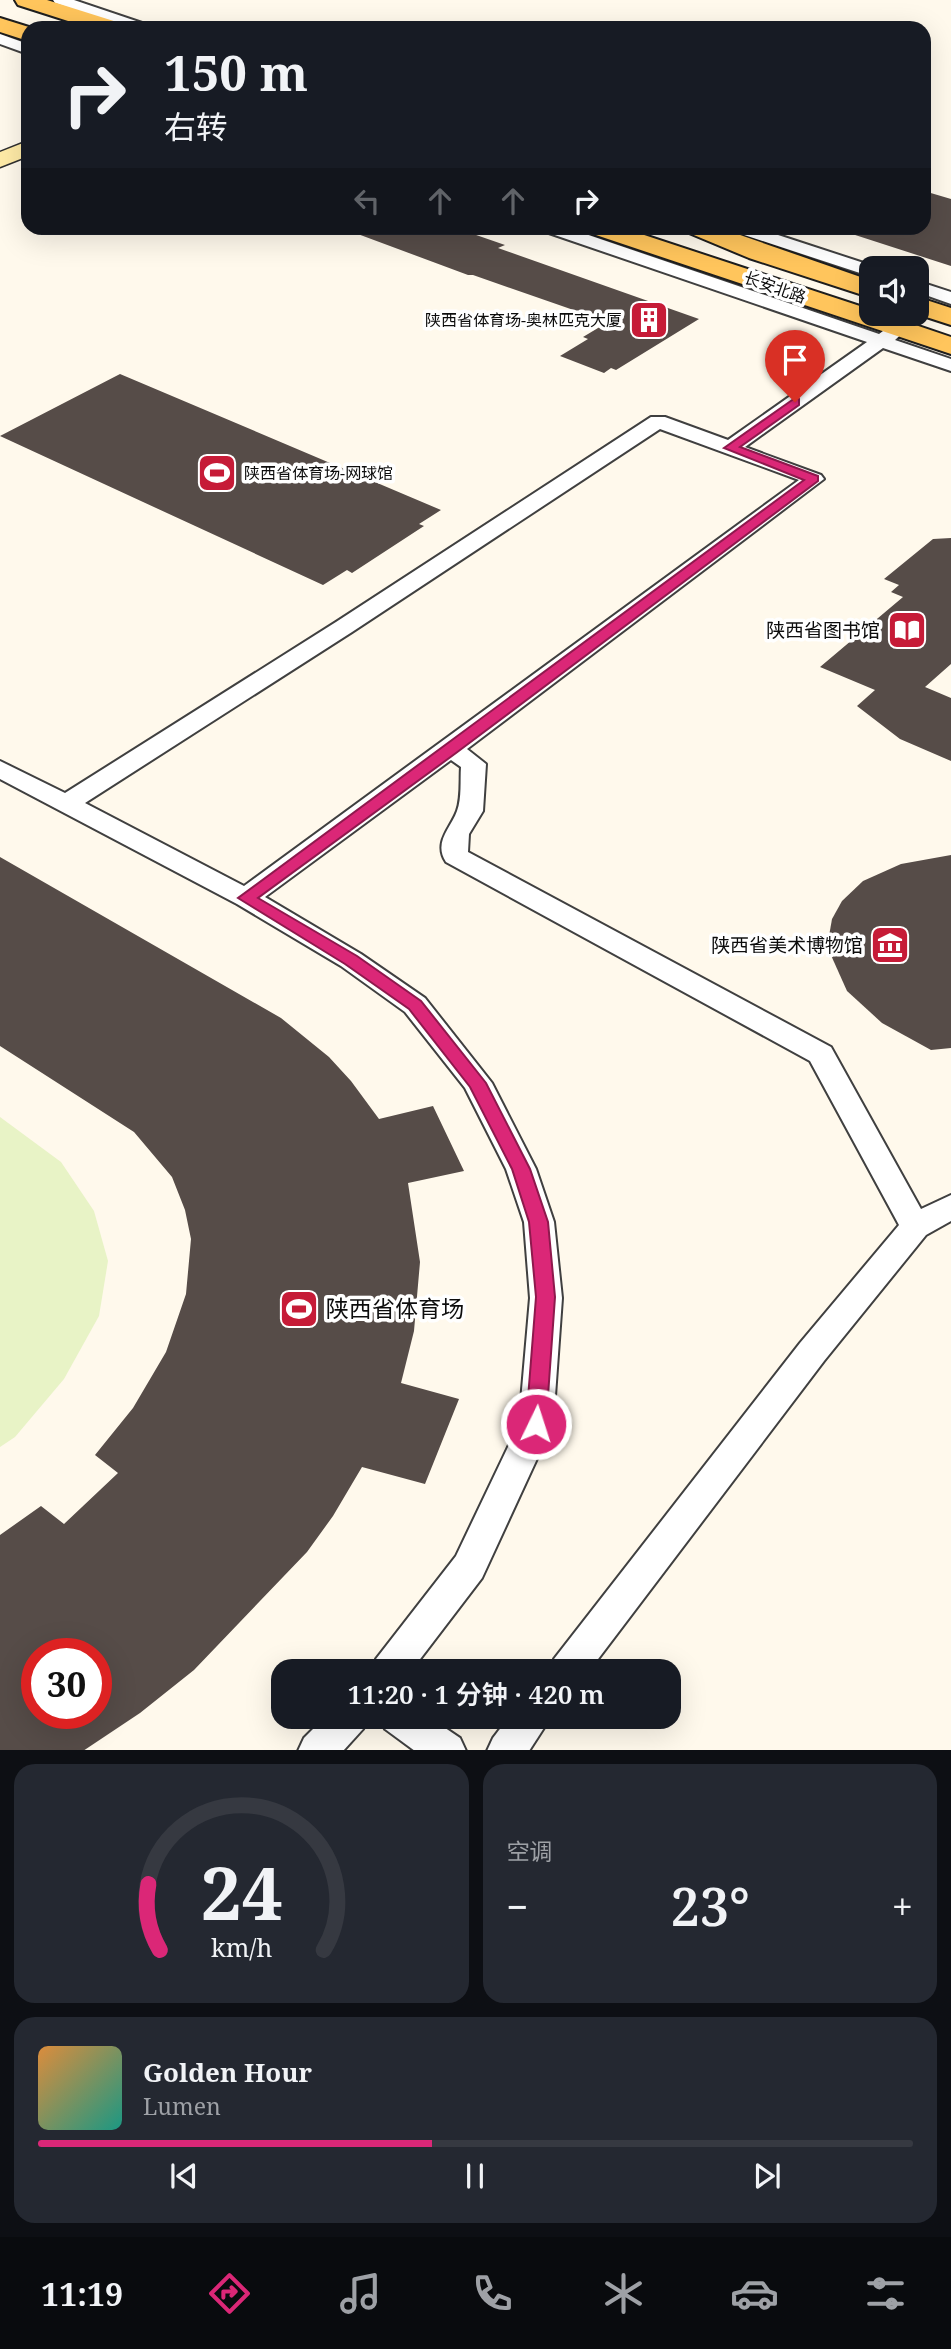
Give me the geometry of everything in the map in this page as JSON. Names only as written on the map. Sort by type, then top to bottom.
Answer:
[{"type":"main road","points":[[26,0],[90,21]]},
{"type":"main road","points":[[0,24],[21,32]]},
{"type":"main road","name":"长安北路","points":[[618,235],[889,335],[951,346]]},
{"type":"main road","name":"长安北路","points":[[716,235],[859,286]]},
{"type":"main road","points":[[929,309],[951,317]]},
{"type":"street","points":[[60,0],[123,21]]},
{"type":"street","points":[[0,39],[21,46]]},
{"type":"street","points":[[0,160],[21,151]]},
{"type":"street","points":[[574,235],[889,335],[951,365]]},
{"type":"street","points":[[762,235],[859,267]]},
{"type":"street","points":[[929,290],[951,298]]},
{"type":"street","points":[[730,448],[889,335]]},
{"type":"street","points":[[66,804],[344,627],[657,421],[814,479],[246,898]]},
{"type":"street","points":[[451,749],[474,764],[470,811],[456,834],[455,856],[821,1054],[915,1227]]},
{"type":"street","points":[[0,769],[246,898],[351,960],[415,1005],[477,1083],[521,1169],[539,1222],[546,1297],[536,1424],[469,1567],[398,1659]]},
{"type":"street","points":[[576,1659],[813,1352],[915,1227],[951,1206]]},
{"type":"street","points":[[318,1750],[338,1729]]},
{"type":"street","points":[[415,1729],[446,1750]]},
{"type":"street","points":[[507,1750],[523,1729]]},
{"type":"green space","points":[[0,1117],[61,1162],[94,1211],[108,1261],[99,1316],[64,1379],[15,1437],[0,1447]]},
{"type":"building","points":[[931,193],[951,199],[951,266],[929,259],[929,256],[920,256],[855,235],[931,235]]},
{"type":"building","name":"陕西省体育场-奥林匹克大厦","points":[[360,235],[476,235],[505,245],[498,248],[699,319],[616,370],[611,368],[604,373],[560,356],[588,339],[583,337],[608,322]]},
{"type":"building","name":"陕西省体育场-网球馆","points":[[120,374],[441,510],[419,524],[424,526],[352,573],[347,570],[323,585],[0,436]]},
{"type":"building","name":"陕西省图书馆","points":[[951,538],[951,664],[925,687],[951,698],[951,761],[900,739],[857,706],[875,690],[820,667],[903,597],[891,592],[899,585],[884,579],[933,539]]},
{"type":"building","name":"陕西省美术博物馆","points":[[951,855],[951,1048],[931,1050],[882,1023],[847,991],[830,953],[829,936],[832,919],[842,901],[863,881],[901,864]]},
{"type":"building","name":"陕西省体育场","points":[[0,857],[281,1018],[329,1057],[379,1119],[433,1106],[464,1171],[408,1183],[420,1262],[414,1331],[401,1383],[459,1399],[425,1484],[362,1467],[333,1516],[307,1552],[194,1670],[140,1713],[84,1750],[0,1750],[0,1535],[41,1506],[64,1524],[118,1473],[95,1455],[133,1408],[166,1352],[186,1294],[191,1239],[185,1210],[172,1177],[134,1132],[0,1046]]},
{"type":"place","name":"陕西省体育场-奥林匹克大厦","points":[[649,320]]},
{"type":"place","name":"陕西省体育场-网球馆","points":[[217,473]]},
{"type":"place","name":"陕西省图书馆","points":[[907,630]]},
{"type":"place","name":"陕西省美术博物馆","points":[[890,945]]},
{"type":"place","name":"陕西省体育场","points":[[299,1309]]},
{"type":"route","points":[[536,1424],[546,1297],[539,1222],[521,1169],[477,1083],[415,1005],[351,960],[246,898],[814,479],[730,448],[795,402]]}]
